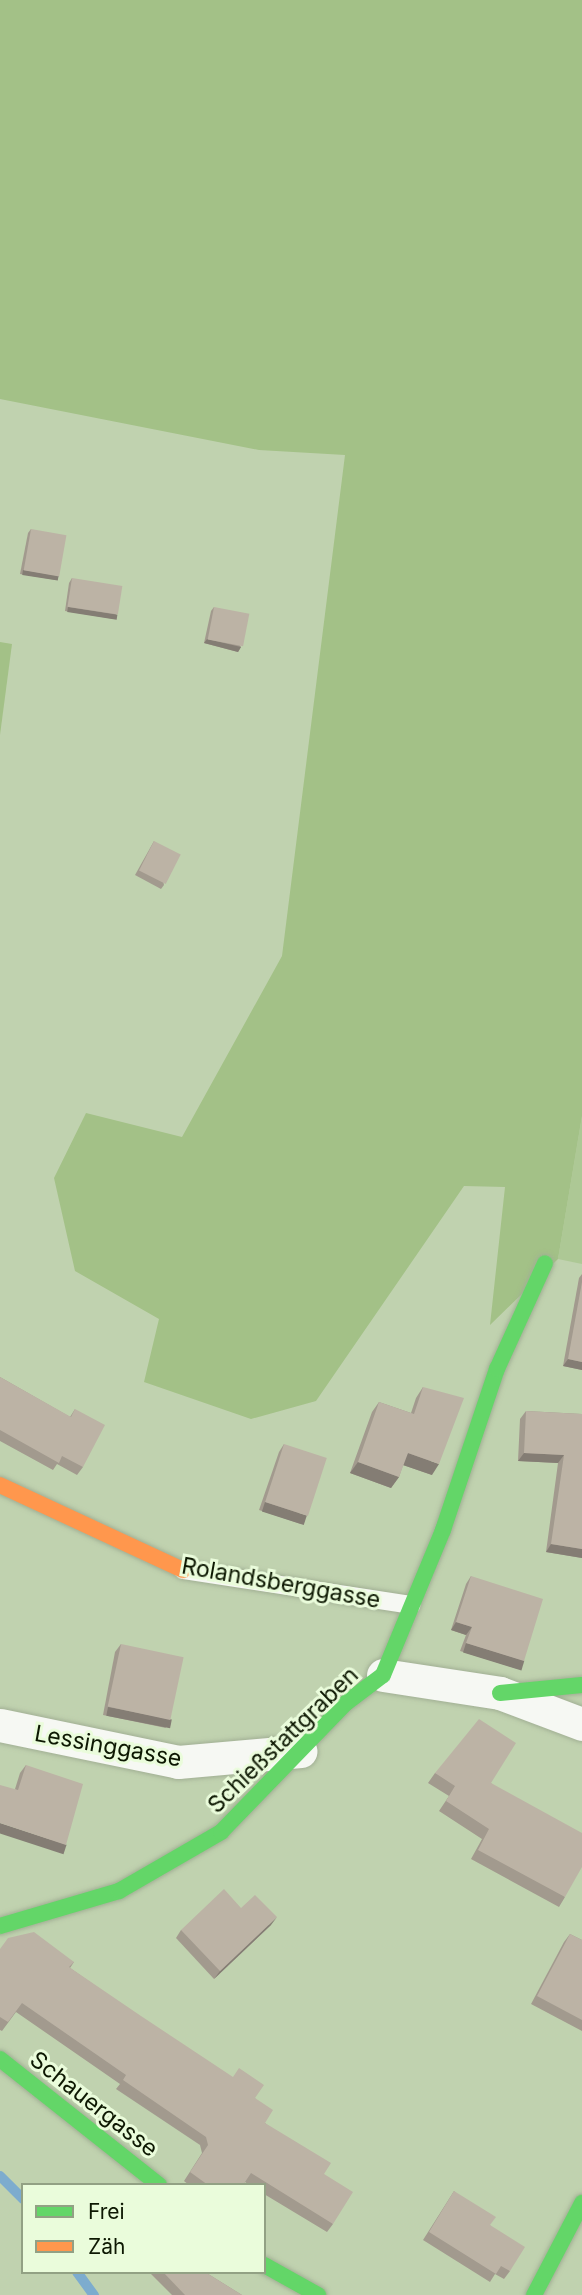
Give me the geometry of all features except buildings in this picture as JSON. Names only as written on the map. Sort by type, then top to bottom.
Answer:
[{"type":"street","name":"Schießstattgraben","points":[[0,1926],[119,1891],[221,1832],[301,1751],[383,1675],[496,1368],[545,1263]]},
{"type":"street","name":"Rolandsberggasse","points":[[0,1485],[183,1570]]},
{"type":"street","points":[[383,1675],[500,1693],[582,1724]]},
{"type":"street","points":[[500,1693],[582,1685]]},
{"type":"street","name":"Lessinggasse","points":[[0,1725],[178,1762],[301,1751]]},
{"type":"street","name":"Schauergasse","points":[[0,2059],[156,2183]]},
{"type":"street","points":[[534,2295],[582,2203]]},
{"type":"street","points":[[266,2266],[318,2295]]},
{"type":"lane","name":"Rolandsberggasse","points":[[183,1570],[411,1605]]},
{"type":"green space","points":[[0,0],[582,0],[582,1116],[558,1259],[490,1325],[505,1187],[464,1186],[316,1401],[251,1419],[144,1382],[159,1319],[75,1271],[54,1178],[86,1113],[182,1137],[282,956],[345,455],[259,450],[0,399]]},
{"type":"green space","points":[[0,642],[12,644],[0,735]]},
{"type":"green space","points":[[582,1116],[582,1264],[558,1259]]},
{"type":"waterway","points":[[0,2176],[21,2197]]},
{"type":"waterway","points":[[78,2274],[94,2295]]},
{"type":"traffic: fast","points":[[0,1926],[119,1891],[221,1832],[346,1703],[383,1675],[443,1530],[497,1369],[545,1263]]},
{"type":"traffic: fast","points":[[500,1693],[582,1685]]},
{"type":"traffic: fast","points":[[0,2059],[156,2183]]},
{"type":"traffic: fast","points":[[534,2295],[582,2203]]},
{"type":"traffic: fast","points":[[266,2266],[318,2295]]},
{"type":"traffic: slow","points":[[0,1485],[183,1570]]}]
